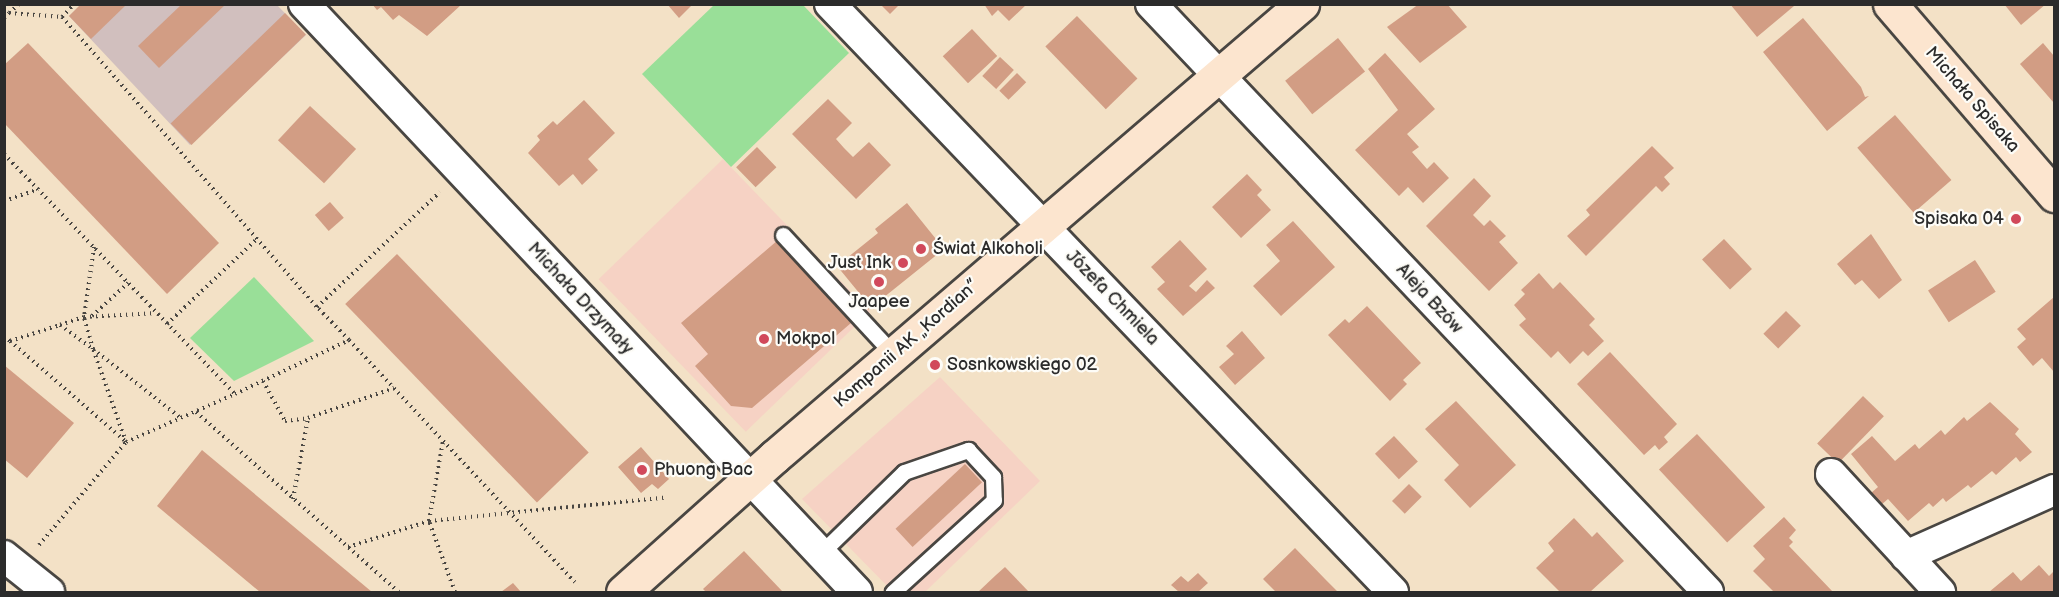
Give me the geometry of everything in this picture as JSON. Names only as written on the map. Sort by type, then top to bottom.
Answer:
[{"type":"street","name":"Michała Drzymały","points":[[304,4],[857,592]]},
{"type":"street","name":"Józefa Chmiela","points":[[830,4],[1393,592]]},
{"type":"street","name":"Aleja Bzów","points":[[1151,4],[1708,592]]},
{"type":"street","name":"Kompanii AK „Kordian”","points":[[623,592],[750,479],[1302,4]]},
{"type":"street","name":"Michała Spisaka","points":[[1890,4],[2055,195]]},
{"type":"street","points":[[1830,474],[1940,592]]},
{"type":"street","points":[[1906,556],[2055,490]]},
{"type":"street","points":[[18,555],[49,592]]},
{"type":"lane","points":[[783,235],[894,355]]},
{"type":"lane","points":[[820,554],[904,471],[968,450],[993,477],[994,500],[893,592]]},
{"type":"path","points":[[4,18],[19,4]]},
{"type":"path","points":[[62,17],[74,4]]},
{"type":"path","points":[[9,13],[62,17],[317,307],[575,582]]},
{"type":"path","points":[[4,154],[235,394]]},
{"type":"path","points":[[317,307],[446,185]]},
{"type":"path","points":[[4,201],[38,189]]},
{"type":"path","points":[[167,324],[257,239]]},
{"type":"path","points":[[94,247],[84,317],[126,442]]},
{"type":"path","points":[[92,316],[128,283]]},
{"type":"path","points":[[10,341],[84,317],[157,313]]},
{"type":"path","points":[[60,326],[182,419]]},
{"type":"path","points":[[4,336],[126,442]]},
{"type":"path","points":[[18,555],[126,442],[182,419],[349,340]]},
{"type":"path","points":[[263,381],[285,421],[308,418],[394,388]]},
{"type":"path","points":[[196,412],[399,592]]},
{"type":"path","points":[[293,499],[308,418]]},
{"type":"path","points":[[443,441],[429,521],[455,592]]},
{"type":"path","points":[[348,547],[429,521],[668,497]]},
{"type":"shaded area","points":[[81,5],[277,5],[306,35],[190,145],[69,16]]},
{"type":"shaded area","points":[[723,159],[870,312],[746,432],[599,279]]},
{"type":"shaded area","points":[[940,377],[1040,481],[925,592],[893,592],[802,499]]},
{"type":"green space","points":[[714,5],[803,5],[849,53],[731,167],[642,74]]},
{"type":"green space","points":[[254,277],[314,341],[234,381],[190,338]]},
{"type":"building","points":[[81,4],[127,4],[91,39],[69,16]]},
{"type":"building","points":[[182,4],[226,4],[159,68],[138,46]]},
{"type":"building","points":[[372,4],[461,5],[427,36],[399,15],[393,20],[381,7],[377,10]]},
{"type":"building","points":[[667,4],[693,4],[679,18]]},
{"type":"building","points":[[880,4],[900,4],[890,14]]},
{"type":"building","points":[[984,4],[1027,4],[1009,21],[998,10],[992,16]]},
{"type":"building","points":[[1419,4],[1447,4],[1467,27],[1420,63],[1387,27]]},
{"type":"building","points":[[1730,4],[1792,4],[1794,6],[1757,37]]},
{"type":"building","points":[[2004,4],[2046,4],[2021,25]]},
{"type":"building","points":[[285,13],[306,35],[191,145],[171,123]]},
{"type":"building","points":[[1077,16],[1137,79],[1106,109],[1045,47]]},
{"type":"building","points":[[1803,18],[1861,87],[1865,97],[1869,96],[1827,131],[1763,52]]},
{"type":"building","points":[[972,29],[997,56],[968,83],[943,56]]},
{"type":"building","points":[[1338,38],[1365,71],[1312,114],[1285,81]]},
{"type":"building","points":[[28,43],[219,243],[167,294],[4,123],[4,65]]},
{"type":"building","points":[[2043,43],[2054,56],[2054,103],[2020,64]]},
{"type":"building","points":[[1385,53],[1435,109],[1407,134],[1419,147],[1412,152],[1427,169],[1434,162],[1449,178],[1423,203],[1408,187],[1399,196],[1355,150],[1398,110],[1368,69]]},
{"type":"building","points":[[1000,57],[1014,70],[996,89],[982,76]]},
{"type":"building","points":[[1017,73],[1026,82],[1009,100],[999,91]]},
{"type":"building","points":[[828,99],[852,123],[836,139],[844,148],[853,157],[869,142],[891,165],[856,199],[792,134]]},
{"type":"building","points":[[584,100],[615,133],[588,159],[598,170],[582,185],[573,174],[559,186],[528,153],[540,140],[537,136],[553,121],[557,125]]},
{"type":"building","points":[[310,106],[356,149],[324,183],[278,140]]},
{"type":"building","points":[[1895,115],[1951,180],[1914,213],[1857,148]]},
{"type":"building","points":[[1652,146],[1674,168],[1664,177],[1670,184],[1662,192],[1656,186],[1586,256],[1567,236],[1590,215],[1586,210]]},
{"type":"building","points":[[757,147],[776,167],[756,187],[736,167]]},
{"type":"building","points":[[1247,174],[1262,190],[1257,195],[1271,210],[1241,238],[1212,207]]},
{"type":"building","points":[[1474,178],[1491,196],[1473,215],[1484,226],[1490,220],[1506,236],[1499,242],[1518,263],[1489,291],[1426,226]]},
{"type":"building","points":[[330,202],[344,218],[329,231],[315,215]]},
{"type":"building","points":[[907,203],[944,249],[868,310],[869,305],[837,266],[878,233],[875,229]]},
{"type":"building","points":[[1293,221],[1335,267],[1281,316],[1253,286],[1280,261],[1266,245]]},
{"type":"building","points":[[1871,234],[1902,280],[1879,299],[1862,280],[1855,285],[1837,264]]},
{"type":"building","points":[[1724,239],[1752,269],[1730,289],[1702,259]]},
{"type":"building","name":"Mokpol","points":[[778,240],[851,323],[752,408],[731,406],[695,366],[708,354],[681,323]]},
{"type":"building","points":[[1180,240],[1207,269],[1189,286],[1196,292],[1207,280],[1215,288],[1183,316],[1157,289],[1165,282],[1151,267]]},
{"type":"building","points":[[397,254],[589,453],[537,503],[345,304]]},
{"type":"building","points":[[1975,260],[1996,292],[1949,322],[1928,290]]},
{"type":"building","points":[[1539,273],[1553,289],[1560,282],[1595,319],[1589,325],[1604,341],[1588,356],[1583,351],[1570,364],[1558,351],[1551,358],[1519,325],[1526,319],[1514,305],[1525,294],[1521,290]]},
{"type":"building","points":[[2054,297],[2054,372],[2042,358],[2033,366],[2017,347],[2026,339],[2017,329]]},
{"type":"building","points":[[1367,306],[1421,363],[1403,380],[1407,384],[1390,401],[1328,335],[1345,319],[1349,323]]},
{"type":"building","points":[[1786,311],[1801,326],[1778,348],[1763,334]]},
{"type":"building","points":[[1242,331],[1265,358],[1235,385],[1219,367],[1234,354],[1226,346]]},
{"type":"building","points":[[1610,352],[1677,424],[1664,437],[1668,442],[1659,450],[1655,445],[1644,455],[1577,384]]},
{"type":"building","points":[[4,365],[74,423],[27,478],[4,459]]},
{"type":"building","points":[[1863,396],[1884,416],[1838,464],[1817,443]]},
{"type":"building","points":[[1456,401],[1516,465],[1470,508],[1444,480],[1459,465],[1425,429]]},
{"type":"building","points":[[1990,402],[2019,429],[2015,434],[2032,452],[2020,462],[2016,457],[1996,475],[1992,471],[1971,488],[1968,485],[1946,502],[1943,498],[1933,507],[1929,503],[1908,521],[1888,499],[1881,505],[1871,493],[1878,487],[1851,454],[1872,436],[1895,461],[1915,444],[1919,449],[1941,430],[1945,435],[1964,417],[1967,421]]},
{"type":"building","points":[[1697,434],[1765,507],[1727,543],[1659,469]]},
{"type":"building","points":[[1394,436],[1418,462],[1399,479],[1375,454]]},
{"type":"building","points":[[641,447],[669,479],[658,489],[652,484],[641,493],[618,467]]},
{"type":"building","points":[[202,450],[372,592],[260,592],[157,506]]},
{"type":"building","points":[[965,464],[982,482],[913,547],[896,529]]},
{"type":"building","points":[[1409,484],[1422,497],[1405,514],[1392,501]]},
{"type":"building","points":[[1784,517],[1796,530],[1789,538],[1793,542],[1789,546],[1833,592],[1774,592],[1753,571],[1765,559],[1753,546]]},
{"type":"building","points":[[1574,518],[1592,537],[1597,532],[1624,561],[1590,592],[1560,592],[1536,568],[1554,551],[1548,543]]},
{"type":"building","points":[[1295,548],[1338,592],[1276,592],[1263,579]]},
{"type":"building","points":[[744,551],[783,592],[706,592],[703,589]]},
{"type":"building","points":[[2039,565],[2049,576],[2054,571],[2054,592],[1989,592],[2013,572],[2021,581]]},
{"type":"building","points":[[1005,567],[1029,592],[978,592],[996,575]]},
{"type":"building","points":[[1198,573],[1208,583],[1198,592],[1179,592],[1171,585],[1181,576],[1188,582]]},
{"type":"building","points":[[513,583],[521,592],[501,592]]},
{"type":"place","name":"Spisaka 04","points":[[2016,219]]},
{"type":"place","name":"Świat Alkoholi","points":[[921,249]]},
{"type":"place","name":"Just Ink","points":[[903,263]]},
{"type":"place","name":"Jaapee","points":[[879,282]]},
{"type":"place","name":"Mokpol","points":[[764,339]]},
{"type":"place","name":"Sosnkowskiego 02","points":[[935,365]]},
{"type":"place","name":"Phuong Bac","points":[[642,470]]}]
